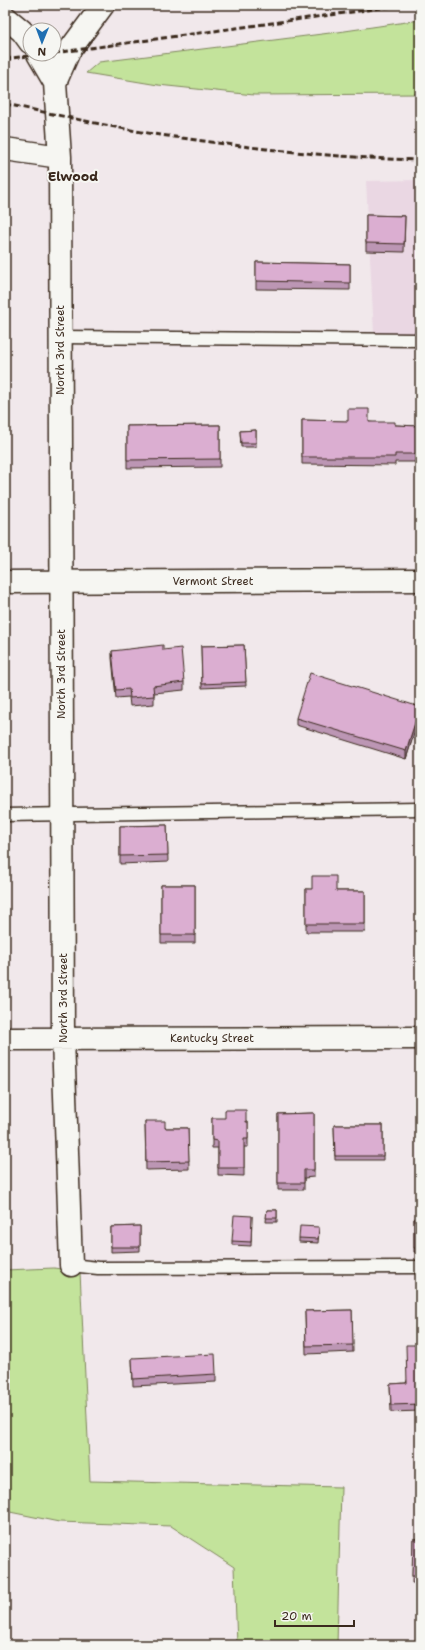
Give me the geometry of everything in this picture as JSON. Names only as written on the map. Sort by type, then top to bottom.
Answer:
[{"type":"street","points":[[55,83],[69,51],[103,5]]},
{"type":"street","points":[[5,17],[22,31]]},
{"type":"street","points":[[43,62],[55,83]]},
{"type":"street","name":"North 3rd Street","points":[[55,83],[60,158],[61,814],[63,1038],[70,1265]]},
{"type":"street","points":[[5,149],[60,158]]},
{"type":"street","name":"Vermont Street","points":[[5,582],[420,580]]},
{"type":"street","name":"Kentucky Street","points":[[5,1039],[420,1038]]},
{"type":"lane","points":[[60,337],[420,340]]},
{"type":"lane","points":[[5,814],[420,809]]},
{"type":"lane","points":[[70,1265],[98,1268],[420,1267]]},
{"type":"shaded area","points":[[420,180],[420,333],[374,334],[366,181]]},
{"type":"green space","points":[[420,20],[420,94],[254,95],[158,85],[86,73],[99,62],[338,32]]},
{"type":"green space","points":[[54,1268],[80,1272],[90,1481],[341,1487],[337,1645],[237,1645],[234,1567],[171,1526],[59,1522],[5,1511],[5,1270]]},
{"type":"building","points":[[366,215],[405,216],[404,244],[366,243]]},
{"type":"building","points":[[256,262],[350,264],[350,283],[256,281]]},
{"type":"building","points":[[348,409],[369,409],[369,422],[395,422],[395,425],[420,426],[420,454],[395,454],[395,457],[302,457],[302,420],[348,421]]},
{"type":"building","points":[[220,425],[220,459],[127,460],[127,426]]},
{"type":"building","points":[[256,430],[256,443],[241,443],[240,431]]},
{"type":"building","points":[[163,645],[163,650],[181,648],[184,682],[153,686],[154,696],[130,698],[129,689],[116,690],[112,651]]},
{"type":"building","points":[[244,645],[246,682],[202,684],[201,646]]},
{"type":"building","points":[[310,673],[420,707],[406,751],[296,718]]},
{"type":"building","points":[[167,825],[168,855],[120,856],[120,826]]},
{"type":"building","points":[[312,876],[336,876],[336,891],[365,891],[365,924],[306,924],[306,889],[312,889]]},
{"type":"building","points":[[161,885],[195,885],[195,935],[161,935]]},
{"type":"building","points":[[225,1110],[246,1110],[248,1139],[244,1139],[244,1168],[218,1168],[218,1141],[212,1140],[212,1118],[225,1118]]},
{"type":"building","points":[[314,1113],[314,1170],[304,1170],[304,1183],[278,1183],[278,1114]]},
{"type":"building","points":[[145,1121],[165,1121],[165,1128],[188,1128],[189,1161],[146,1162]]},
{"type":"building","points":[[334,1125],[383,1125],[383,1156],[335,1156]]},
{"type":"building","points":[[267,1210],[277,1210],[277,1218],[266,1218]]},
{"type":"building","points":[[234,1215],[252,1216],[251,1242],[232,1241]]},
{"type":"building","points":[[414,1219],[420,1219],[420,1248],[414,1248]]},
{"type":"building","points":[[140,1226],[140,1247],[111,1247],[111,1227]]},
{"type":"building","points":[[300,1226],[319,1227],[318,1239],[299,1238]]},
{"type":"building","points":[[352,1310],[353,1345],[306,1346],[305,1311]]},
{"type":"building","points":[[406,1345],[420,1345],[420,1404],[391,1405],[390,1384],[407,1383]]},
{"type":"building","points":[[215,1354],[216,1374],[133,1379],[132,1358]]},
{"type":"building","points":[[413,1539],[420,1539],[420,1576],[412,1576]]},
{"type":"railway","points":[[62,52],[403,5]]},
{"type":"railway","points":[[5,59],[22,57]]},
{"type":"railway","points":[[5,104],[135,131],[220,143],[353,157],[420,160]]},
{"type":"district","name":"Elwood","points":[[73,176]]}]
